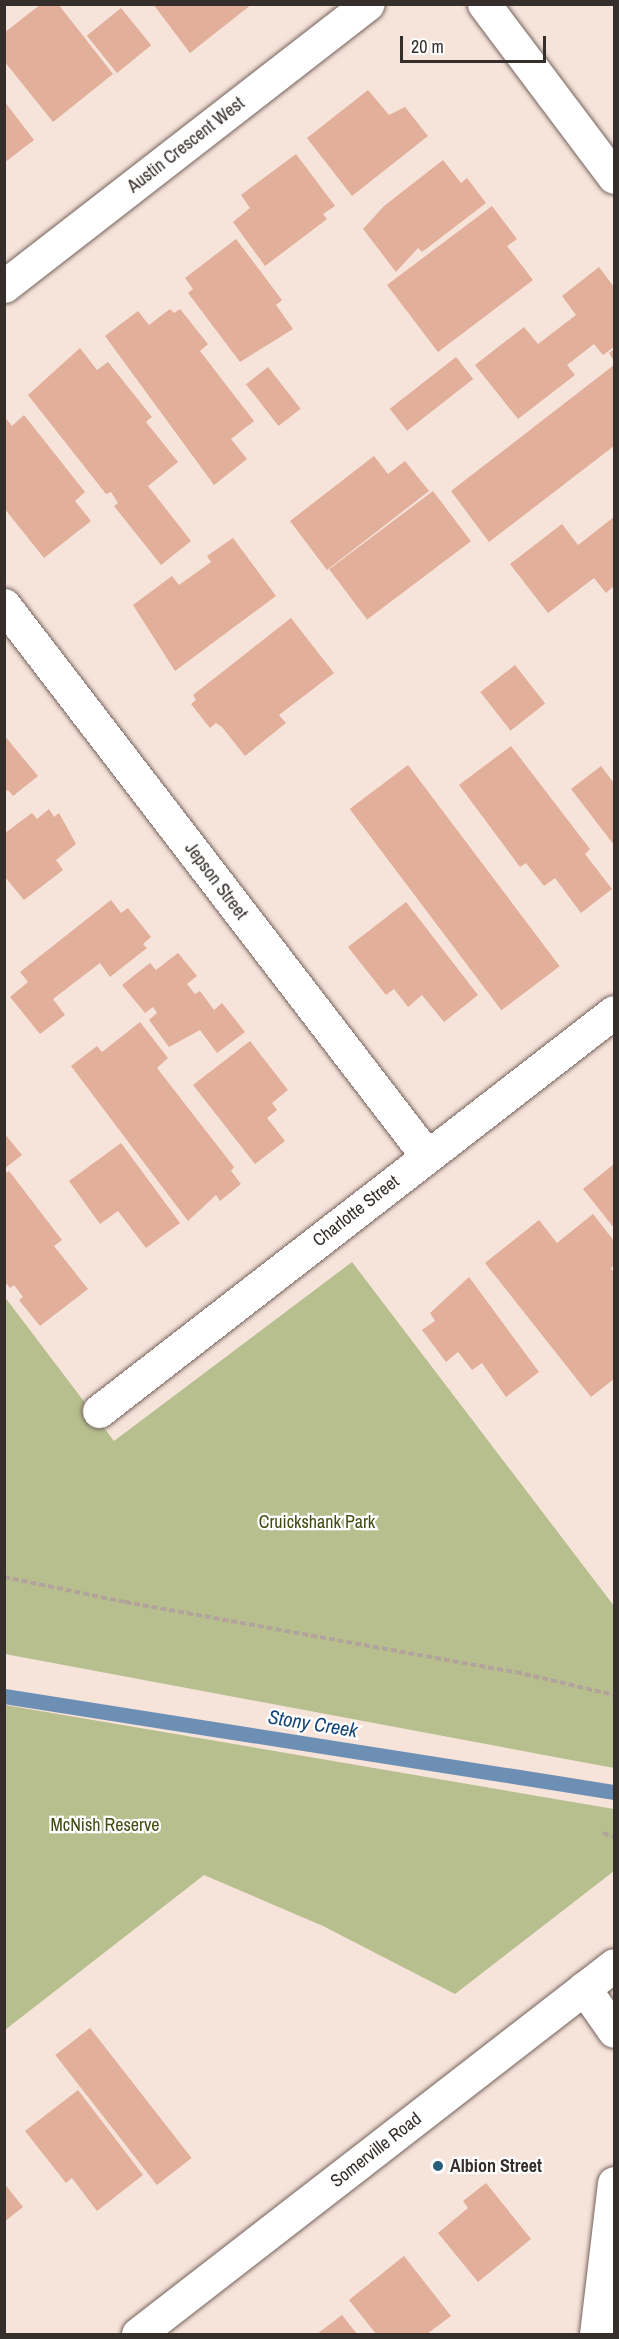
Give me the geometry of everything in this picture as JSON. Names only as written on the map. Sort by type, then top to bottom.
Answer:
[{"type":"street","name":"Austin Crescent West","points":[[4,286],[367,4]]},
{"type":"street","points":[[484,4],[615,177]]},
{"type":"street","name":"Jepson Street","points":[[4,605],[427,1156]]},
{"type":"street","name":"Charlotte Street","points":[[99,1412],[615,1012]]},
{"type":"street","name":"Somerville Road","points":[[138,2334],[615,1965]]},
{"type":"street","points":[[584,1988],[615,2031]]},
{"type":"street","points":[[596,2334],[615,2182]]},
{"type":"path","points":[[4,1576],[125,1602],[516,1672],[615,1695]]},
{"type":"path","points":[[603,1833],[615,1837]]},
{"type":"green space","name":"Cruickshank Park","points":[[352,1262],[614,1606],[614,1768],[5,1654],[4,1296],[114,1441]]},
{"type":"green space","name":"McNish Reserve","points":[[5,1705],[614,1809],[614,1871],[455,1994],[323,1926],[204,1875],[5,2030]]},
{"type":"building","points":[[41,4],[58,4],[113,74],[53,122],[4,61],[4,33]]},
{"type":"building","points":[[153,4],[252,4],[190,53]]},
{"type":"building","points":[[121,8],[151,45],[117,73],[87,36]]},
{"type":"building","points":[[368,90],[389,115],[405,107],[428,136],[352,196],[307,138]]},
{"type":"building","points":[[4,101],[34,140],[4,163]]},
{"type":"building","points":[[296,154],[335,206],[323,214],[327,219],[265,266],[233,222],[250,208],[241,195]]},
{"type":"building","points":[[443,160],[461,183],[467,178],[486,203],[422,252],[418,248],[396,272],[363,229],[384,206]]},
{"type":"building","points":[[492,206],[517,239],[507,246],[533,280],[438,352],[387,285]]},
{"type":"building","points":[[236,239],[282,300],[276,305],[293,329],[240,362],[188,293],[193,289],[185,278]]},
{"type":"building","points":[[599,267],[614,287],[614,347],[603,355],[594,344],[567,365],[575,375],[518,419],[475,365],[524,327],[538,344],[576,315],[562,296]]},
{"type":"building","points":[[170,309],[174,313],[180,309],[208,344],[200,351],[254,421],[231,439],[247,459],[214,485],[105,336],[138,311],[149,325]]},
{"type":"building","points":[[80,348],[97,370],[108,362],[152,417],[146,422],[178,462],[148,486],[191,541],[161,565],[114,506],[118,503],[111,492],[106,494],[28,395]]},
{"type":"building","points":[[614,349],[614,361],[609,353]]},
{"type":"building","points":[[456,357],[473,379],[407,431],[390,409]]},
{"type":"building","points":[[614,365],[614,446],[489,542],[451,491]]},
{"type":"building","points":[[268,367],[301,409],[279,426],[246,384]]},
{"type":"building","points":[[24,415],[85,492],[75,501],[91,521],[44,558],[4,508],[4,416],[12,426]]},
{"type":"building","points":[[374,456],[388,474],[405,461],[429,491],[327,570],[290,521]]},
{"type":"building","points":[[433,491],[471,541],[367,620],[329,569]]},
{"type":"building","points":[[614,517],[614,586],[606,593],[594,578],[548,613],[510,564],[562,524],[578,545]]},
{"type":"building","points":[[233,538],[276,596],[175,671],[133,605],[172,576],[179,585],[211,562],[207,556]]},
{"type":"building","points":[[291,618],[334,673],[279,715],[286,723],[245,756],[222,727],[216,723],[210,728],[191,704],[196,700],[193,695]]},
{"type":"building","points":[[515,665],[545,704],[510,731],[480,692]]},
{"type":"building","points":[[4,735],[38,776],[13,796],[8,790],[4,792]]},
{"type":"building","points":[[511,746],[590,849],[585,854],[612,889],[581,913],[555,878],[544,886],[526,863],[520,867],[459,785]]},
{"type":"building","points":[[408,765],[560,966],[501,1010],[350,809]]},
{"type":"building","points":[[601,766],[614,783],[614,845],[571,789]]},
{"type":"building","points":[[49,809],[54,817],[59,813],[76,844],[56,860],[63,870],[24,900],[5,877],[5,833],[32,813],[37,819]]},
{"type":"building","points":[[111,900],[121,913],[128,908],[151,937],[143,944],[147,948],[110,977],[100,963],[53,999],[65,1015],[40,1034],[10,997],[28,982],[20,972]]},
{"type":"building","points":[[406,902],[478,995],[444,1022],[422,995],[408,1007],[394,989],[386,995],[348,947]]},
{"type":"building","points":[[178,953],[197,976],[187,984],[195,994],[200,991],[214,1010],[222,1003],[245,1032],[217,1053],[200,1030],[169,1047],[149,1020],[157,1013],[153,1007],[145,1013],[122,985],[150,963],[156,970]]},
{"type":"building","points":[[140,1022],[168,1058],[157,1068],[234,1167],[231,1171],[241,1184],[220,1201],[216,1195],[188,1221],[71,1066],[97,1046],[102,1052]]},
{"type":"building","points":[[250,1041],[288,1090],[272,1103],[277,1110],[267,1118],[285,1141],[255,1164],[193,1085]]},
{"type":"building","points":[[4,1133],[22,1155],[4,1169]]},
{"type":"building","points":[[121,1143],[180,1223],[146,1248],[118,1211],[100,1224],[69,1181]]},
{"type":"building","points":[[614,1164],[614,1228],[583,1189]]},
{"type":"building","points":[[9,1171],[62,1240],[54,1246],[88,1289],[40,1326],[19,1300],[23,1297],[14,1285],[10,1288],[4,1281],[4,1174]]},
{"type":"building","points":[[593,1214],[614,1241],[614,1265],[611,1268],[614,1273],[614,1379],[591,1397],[485,1263],[539,1220],[557,1243]]},
{"type":"building","points":[[469,1277],[539,1372],[506,1397],[482,1363],[472,1370],[458,1352],[446,1362],[422,1330],[435,1321],[430,1313]]},
{"type":"building","points":[[90,2028],[192,2158],[157,2185],[55,2055]]},
{"type":"building","points":[[78,2090],[143,2175],[97,2211],[72,2178],[66,2183],[25,2131]]},
{"type":"building","points":[[4,2183],[23,2207],[4,2222]]},
{"type":"building","points":[[486,2183],[531,2239],[478,2282],[438,2233],[468,2208],[463,2201]]},
{"type":"building","points":[[404,2256],[451,2316],[427,2334],[376,2334],[349,2300]]},
{"type":"building","points":[[342,2315],[357,2334],[317,2334]]},
{"type":"waterway","name":"Stony Creek","points":[[4,1696],[614,1792]]},
{"type":"place","name":"Albion Street","points":[[438,2166]]}]
